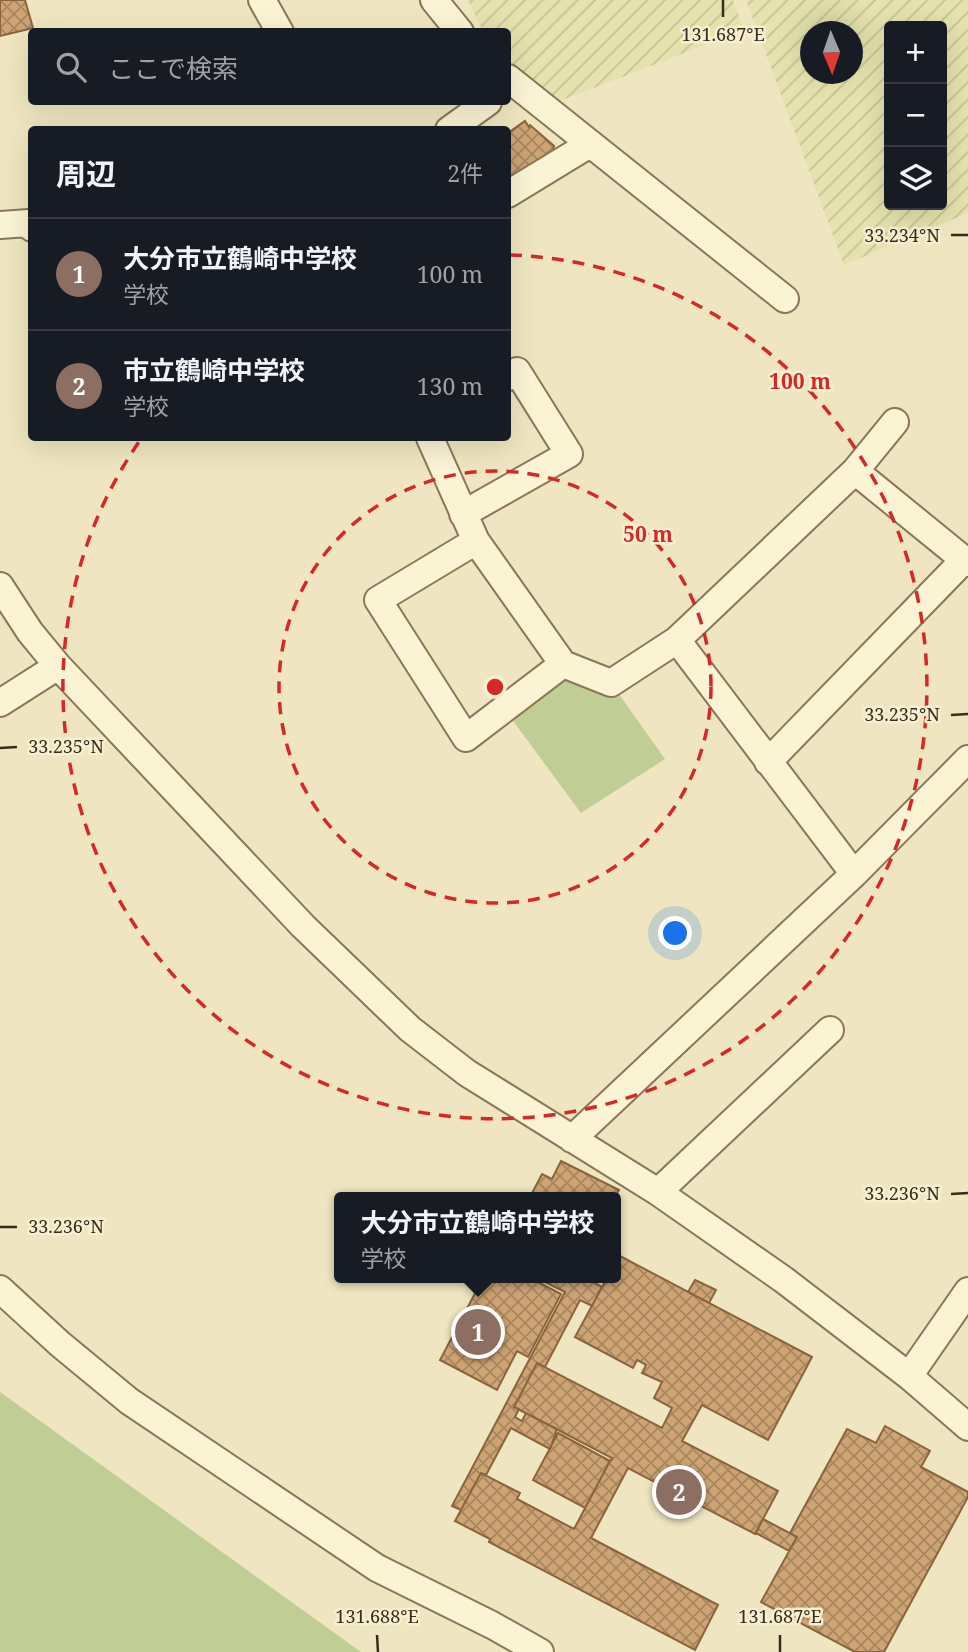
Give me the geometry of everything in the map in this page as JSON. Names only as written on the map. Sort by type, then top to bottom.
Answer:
[{"type":"street","points":[[262,0],[278,28]]},
{"type":"street","points":[[434,0],[457,28]]},
{"type":"street","points":[[511,84],[785,299]]},
{"type":"street","points":[[455,126],[484,105]]},
{"type":"street","points":[[511,192],[590,144]]},
{"type":"street","points":[[0,225],[28,223]]},
{"type":"street","points":[[463,514],[569,454],[517,371],[511,375]]},
{"type":"street","points":[[431,441],[476,541],[563,664],[611,683],[677,640],[855,471],[895,422]]},
{"type":"street","points":[[768,762],[966,561],[855,471]]},
{"type":"street","points":[[476,541],[378,600],[466,738],[563,664]]},
{"type":"street","points":[[0,586],[30,632],[58,666],[303,926],[410,1029],[467,1073],[658,1192],[784,1280],[909,1376],[968,1427]]},
{"type":"street","points":[[677,640],[854,874]]},
{"type":"street","points":[[0,703],[58,666]]},
{"type":"street","points":[[572,1139],[854,874],[968,759]]},
{"type":"street","points":[[658,1192],[830,1030]]},
{"type":"street","points":[[0,1289],[60,1344],[129,1401],[377,1568],[540,1652]]},
{"type":"street","points":[[909,1376],[968,1291]]},
{"type":"shaded area","points":[[468,0],[733,0],[744,30],[552,104],[511,70],[511,28],[482,28]]},
{"type":"shaded area","points":[[746,0],[968,0],[968,213],[844,265]]},
{"type":"green space","points":[[563,664],[611,683],[665,759],[581,813],[505,710]]},
{"type":"green space","points":[[0,1392],[361,1652],[0,1652]]},
{"type":"building","points":[[0,0],[25,0],[33,28],[0,36]]},
{"type":"building","points":[[525,121],[554,146],[553,152],[511,180],[511,131]]},
{"type":"building","points":[[561,1161],[619,1190],[533,1192],[542,1174],[552,1179]]},
{"type":"building","points":[[621,1257],[812,1357],[768,1440],[702,1405],[682,1441],[778,1491],[755,1534],[628,1468],[591,1538],[718,1605],[695,1650],[489,1542],[490,1539],[455,1521],[481,1473],[520,1493],[517,1499],[574,1529],[612,1458],[514,1407],[537,1363],[662,1428],[672,1408],[654,1398],[662,1382],[642,1373],[646,1365],[637,1360],[633,1368],[575,1337],[604,1283],[621,1283]]},
{"type":"building","points":[[695,1280],[716,1290],[709,1303],[688,1292]]},
{"type":"building","points":[[480,1283],[540,1283],[561,1294],[528,1357],[517,1351],[497,1390],[440,1360]]},
{"type":"building","points":[[547,1283],[595,1283],[602,1287],[592,1306],[580,1300],[545,1367],[537,1363],[514,1407],[519,1409],[515,1417],[522,1421],[526,1413],[557,1429],[550,1449],[511,1428],[486,1475],[481,1473],[461,1510],[452,1506],[565,1292]]},
{"type":"building","points":[[885,1426],[930,1451],[921,1467],[968,1492],[968,1497],[884,1652],[855,1652],[761,1602],[797,1537],[790,1533],[847,1429],[876,1443]]},
{"type":"building","points":[[558,1433],[610,1461],[585,1508],[533,1480]]},
{"type":"building","points":[[763,1519],[797,1537],[789,1551],[756,1533]]},
{"type":"place","name":"大分市立鶴崎中学校","points":[[478,1332]]},
{"type":"place","name":"市立鶴崎中学校","points":[[679,1492]]}]
